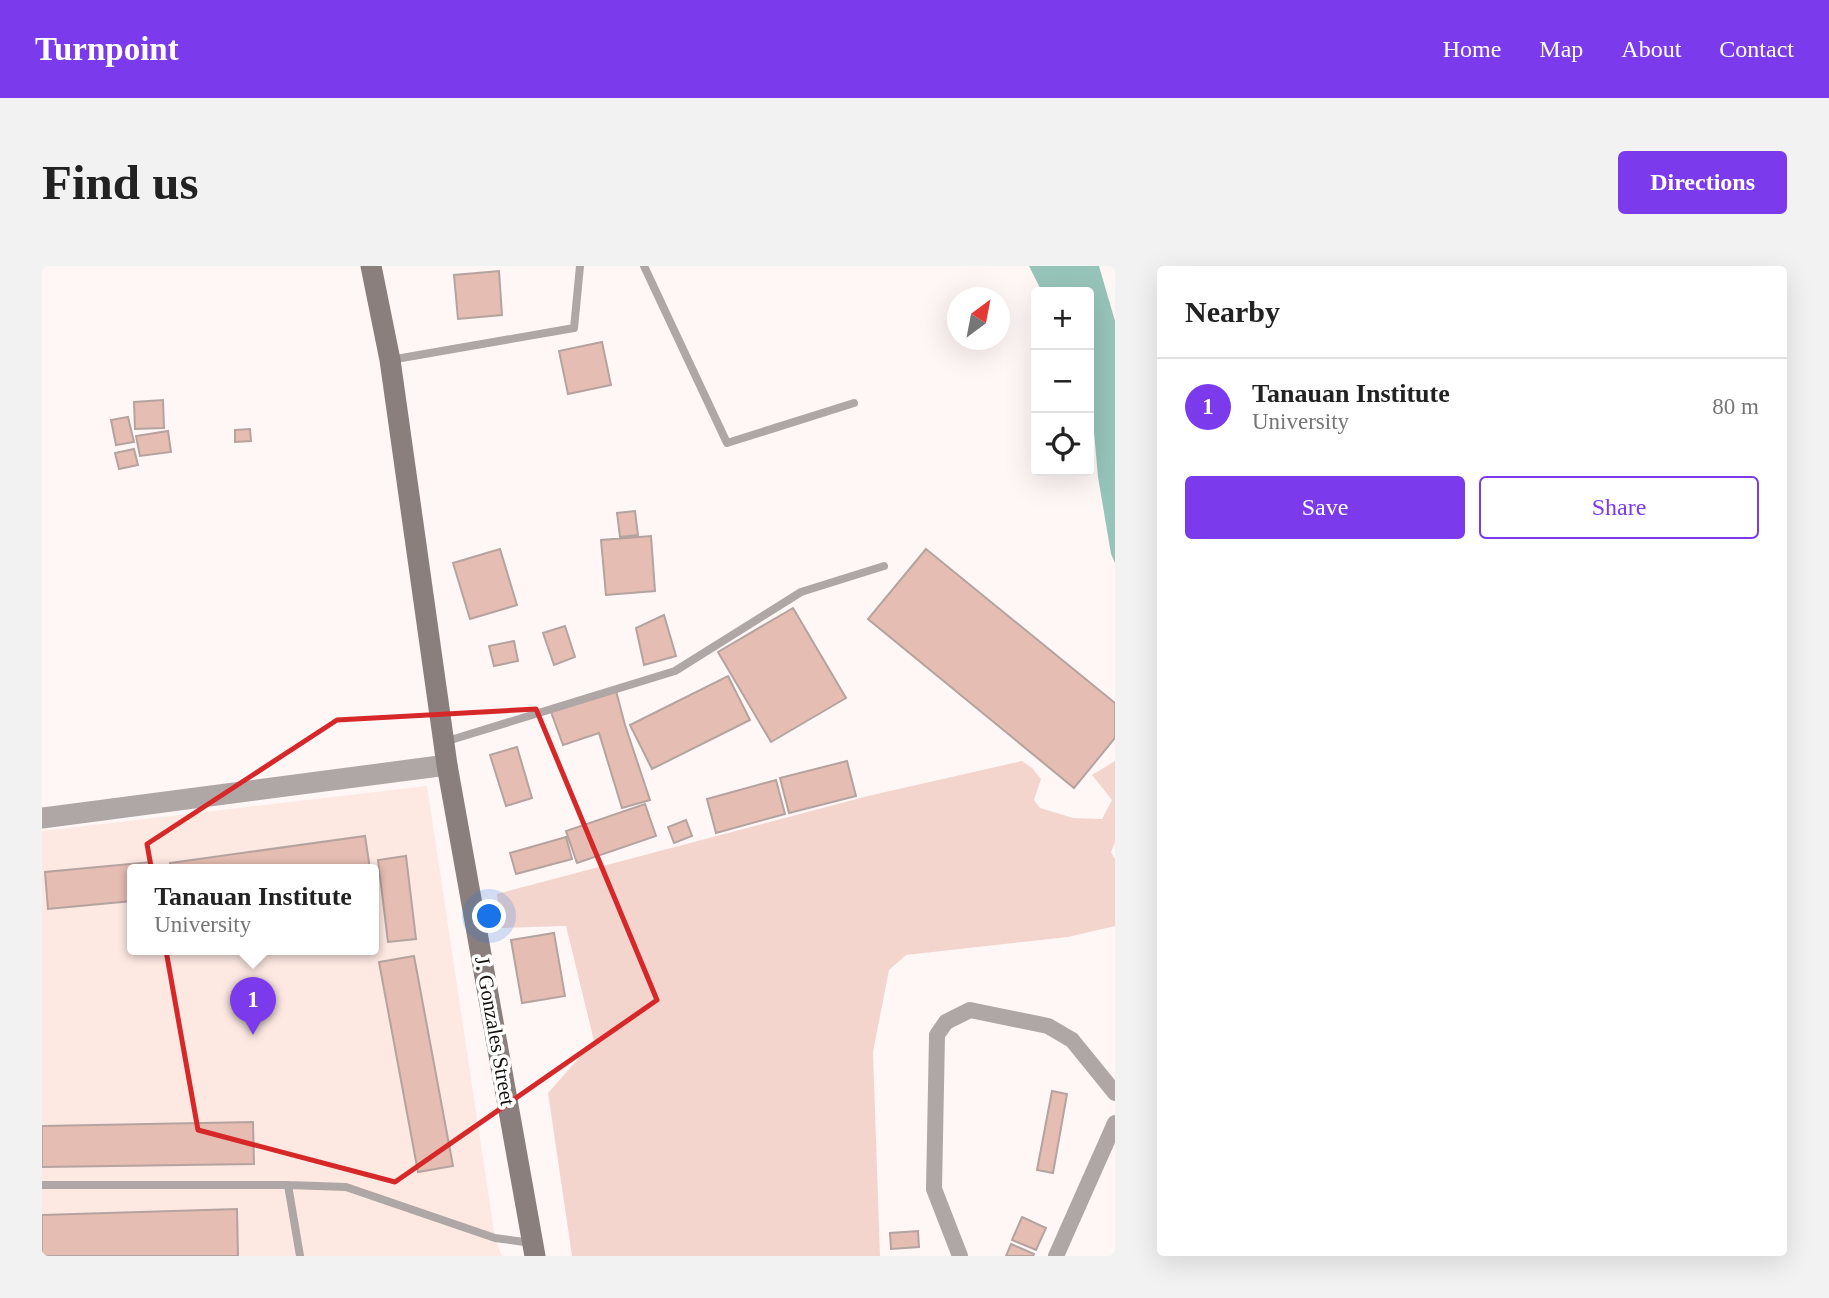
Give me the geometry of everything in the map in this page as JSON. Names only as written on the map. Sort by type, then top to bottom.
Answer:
[{"type":"main road","name":"J. Gonzales Street","points":[[371,266],[390,360],[443,743],[534,1250]]},
{"type":"street","points":[[42,818],[447,765]]},
{"type":"street","points":[[960,1256],[934,1189],[937,1035],[946,1022],[970,1010],[1048,1026],[1072,1040],[1115,1093]]},
{"type":"street","points":[[1056,1256],[1115,1123]]},
{"type":"lane","points":[[390,360],[573,328],[580,266]]},
{"type":"lane","points":[[644,266],[727,443],[854,403]]},
{"type":"lane","points":[[443,743],[675,671],[801,592],[884,566]]},
{"type":"lane","points":[[42,1185],[346,1187],[534,1250]]},
{"type":"lane","points":[[288,1185],[299,1256]]},
{"type":"highlighted area","points":[[536,709],[657,1000],[395,1182],[198,1130],[147,844],[337,720]]},
{"type":"shaded area","points":[[1029,266],[1099,266],[1115,321],[1115,563],[1111,554],[1098,477],[1094,432],[1094,287],[1040,287]]},
{"type":"shaded area","points":[[1022,761],[1041,779],[1034,800],[1040,808],[1073,818],[1102,819],[1112,800],[1092,775],[1115,761],[1115,842],[1111,852],[1115,859],[1115,926],[1068,937],[906,955],[889,970],[873,1052],[880,1256],[572,1256],[548,1093],[594,1041],[566,926],[501,928],[497,894],[868,796]]},
{"type":"shaded area","points":[[427,786],[495,1238],[502,1256],[42,1256],[42,831]]},
{"type":"building","points":[[499,271],[502,315],[458,319],[454,275]]},
{"type":"building","points":[[602,342],[611,385],[568,394],[559,351]]},
{"type":"building","points":[[163,400],[164,428],[135,429],[134,402]]},
{"type":"building","points":[[128,417],[134,442],[116,445],[111,420]]},
{"type":"building","points":[[250,429],[251,441],[235,442],[235,430]]},
{"type":"building","points":[[168,431],[171,452],[140,456],[136,436]]},
{"type":"building","points":[[134,449],[138,465],[119,469],[115,453]]},
{"type":"building","points":[[635,511],[638,535],[620,537],[617,513]]},
{"type":"building","points":[[651,536],[655,591],[606,595],[601,540]]},
{"type":"building","points":[[500,549],[517,605],[470,619],[453,563]]},
{"type":"building","points":[[926,549],[1115,703],[1115,738],[1074,788],[868,619]]},
{"type":"building","points":[[793,608],[846,698],[771,742],[718,652]]},
{"type":"building","points":[[664,615],[676,656],[644,665],[636,628]]},
{"type":"building","points":[[565,626],[575,657],[554,665],[543,633]]},
{"type":"building","points":[[514,641],[518,661],[494,666],[489,646]]},
{"type":"building","points":[[728,676],[750,720],[652,769],[630,725]]},
{"type":"building","points":[[616,691],[650,800],[622,808],[599,733],[563,745],[551,712]]},
{"type":"building","points":[[517,747],[532,798],[506,806],[490,755]]},
{"type":"building","points":[[847,761],[856,796],[789,813],[780,778]]},
{"type":"building","points":[[776,780],[785,814],[716,833],[707,799]]},
{"type":"building","points":[[645,804],[656,836],[577,863],[566,831]]},
{"type":"building","points":[[686,820],[692,836],[674,843],[668,827]]},
{"type":"building","points":[[365,836],[369,864],[170,864]]},
{"type":"building","points":[[566,837],[572,859],[516,874],[510,853]]},
{"type":"building","points":[[406,856],[416,939],[388,942],[378,860]]},
{"type":"building","points":[[127,864],[127,901],[48,909],[45,872]]},
{"type":"building","points":[[554,933],[565,996],[522,1003],[511,940]]},
{"type":"building","points":[[414,956],[453,1166],[418,1172],[379,962]]},
{"type":"building","points":[[1052,1091],[1067,1094],[1053,1173],[1037,1170]]},
{"type":"building","points":[[253,1122],[254,1164],[42,1167],[42,1126]]},
{"type":"building","points":[[237,1209],[238,1256],[42,1256],[42,1215]]},
{"type":"building","points":[[1022,1217],[1046,1228],[1036,1250],[1012,1240]]},
{"type":"building","points":[[918,1231],[919,1247],[891,1249],[890,1233]]},
{"type":"building","points":[[1011,1244],[1034,1254],[1006,1256]]},
{"type":"place","name":"Tanauan Institute","points":[[253,1035]]}]
